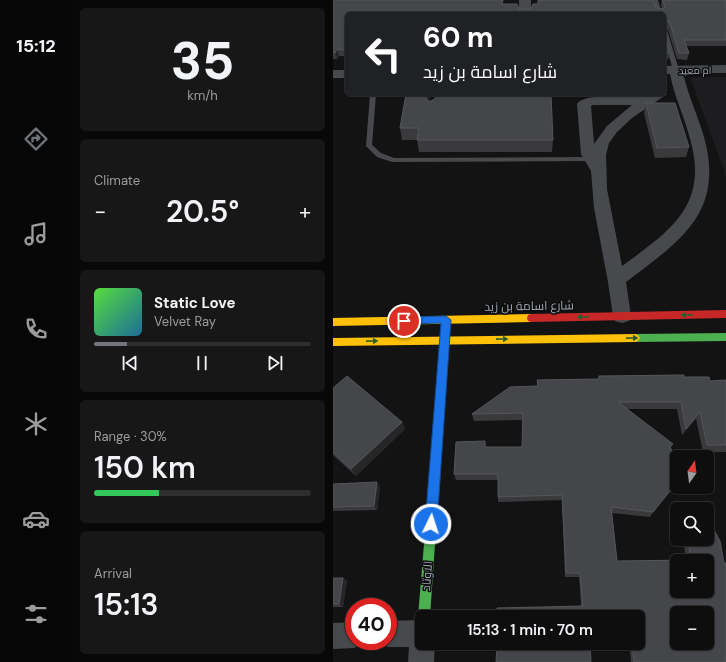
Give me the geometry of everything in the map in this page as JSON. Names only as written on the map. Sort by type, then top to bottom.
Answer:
[{"type":"street","points":[[525,0],[525,12]]},
{"type":"street","name":"ام معبد","points":[[673,75],[726,69]]},
{"type":"street","points":[[333,74],[345,74]]},
{"type":"street","points":[[666,88],[673,75]]},
{"type":"street","points":[[617,279],[683,227],[695,208],[702,191],[704,169],[703,156],[673,75]]},
{"type":"street","points":[[594,165],[603,142],[620,121],[645,101],[656,96]]},
{"type":"street","points":[[622,316],[617,279],[594,165],[588,154],[584,104],[595,101],[645,101]]},
{"type":"street","name":"شارع اسامة بن زيد","points":[[333,322],[726,314]]},
{"type":"street","name":"الاوتاد","points":[[425,610],[446,340],[446,320]]},
{"type":"street","points":[[333,342],[726,337]]},
{"type":"street","points":[[397,634],[415,633]]},
{"type":"street","points":[[333,636],[345,635]]},
{"type":"street","points":[[421,662],[422,650]]},
{"type":"lane","points":[[655,0],[658,12]]},
{"type":"lane","points":[[666,40],[673,75]]},
{"type":"lane","points":[[373,96],[369,146],[379,155],[394,160],[594,165]]},
{"type":"shaded area","points":[[690,77],[726,77],[726,176]]},
{"type":"building","points":[[333,0],[503,0],[502,4],[517,4],[519,9],[531,9],[533,4],[538,4],[538,0],[653,0],[656,8],[663,9],[665,7],[662,0],[726,0],[726,40],[684,40],[689,53],[679,53],[670,23],[666,21],[666,12],[345,12],[345,50],[337,49],[335,53],[333,53]]},
{"type":"building","points":[[666,40],[670,53],[666,53]]},
{"type":"building","points":[[406,96],[426,96],[429,102],[435,99],[436,96],[551,96],[553,140],[417,140],[419,128],[400,128]]},
{"type":"building","points":[[646,103],[675,103],[689,147],[657,148]]},
{"type":"building","points":[[684,375],[684,377],[709,377],[710,381],[726,380],[726,445],[707,445],[700,412],[686,429],[681,402],[618,402],[673,444],[670,447],[672,450],[670,450],[670,491],[653,512],[611,507],[617,561],[670,560],[670,598],[714,598],[714,554],[690,554],[689,546],[714,546],[714,530],[720,541],[724,563],[726,563],[726,662],[634,662],[633,650],[645,650],[645,610],[497,610],[497,608],[583,606],[580,573],[566,573],[562,495],[498,497],[498,474],[454,474],[456,442],[485,441],[485,447],[522,447],[523,413],[472,414],[510,387],[538,386],[537,380],[599,379],[599,376]]},
{"type":"building","points":[[347,376],[402,422],[351,469],[333,452],[333,388]]},
{"type":"building","points":[[377,482],[374,506],[333,507],[333,484]]},
{"type":"building","points":[[333,578],[343,578],[339,604],[333,604]]},
{"type":"building","points":[[497,650],[590,650],[591,662],[496,662]]},
{"type":"traffic: fast","points":[[425,610],[446,325]]},
{"type":"traffic: fast","points":[[635,338],[726,337]]},
{"type":"traffic: slow","points":[[333,322],[531,318]]},
{"type":"traffic: slow","points":[[333,342],[635,338]]},
{"type":"traffic: jam","points":[[531,318],[726,314]]},
{"type":"route","points":[[404,321],[446,320],[446,340],[431,524]]}]
